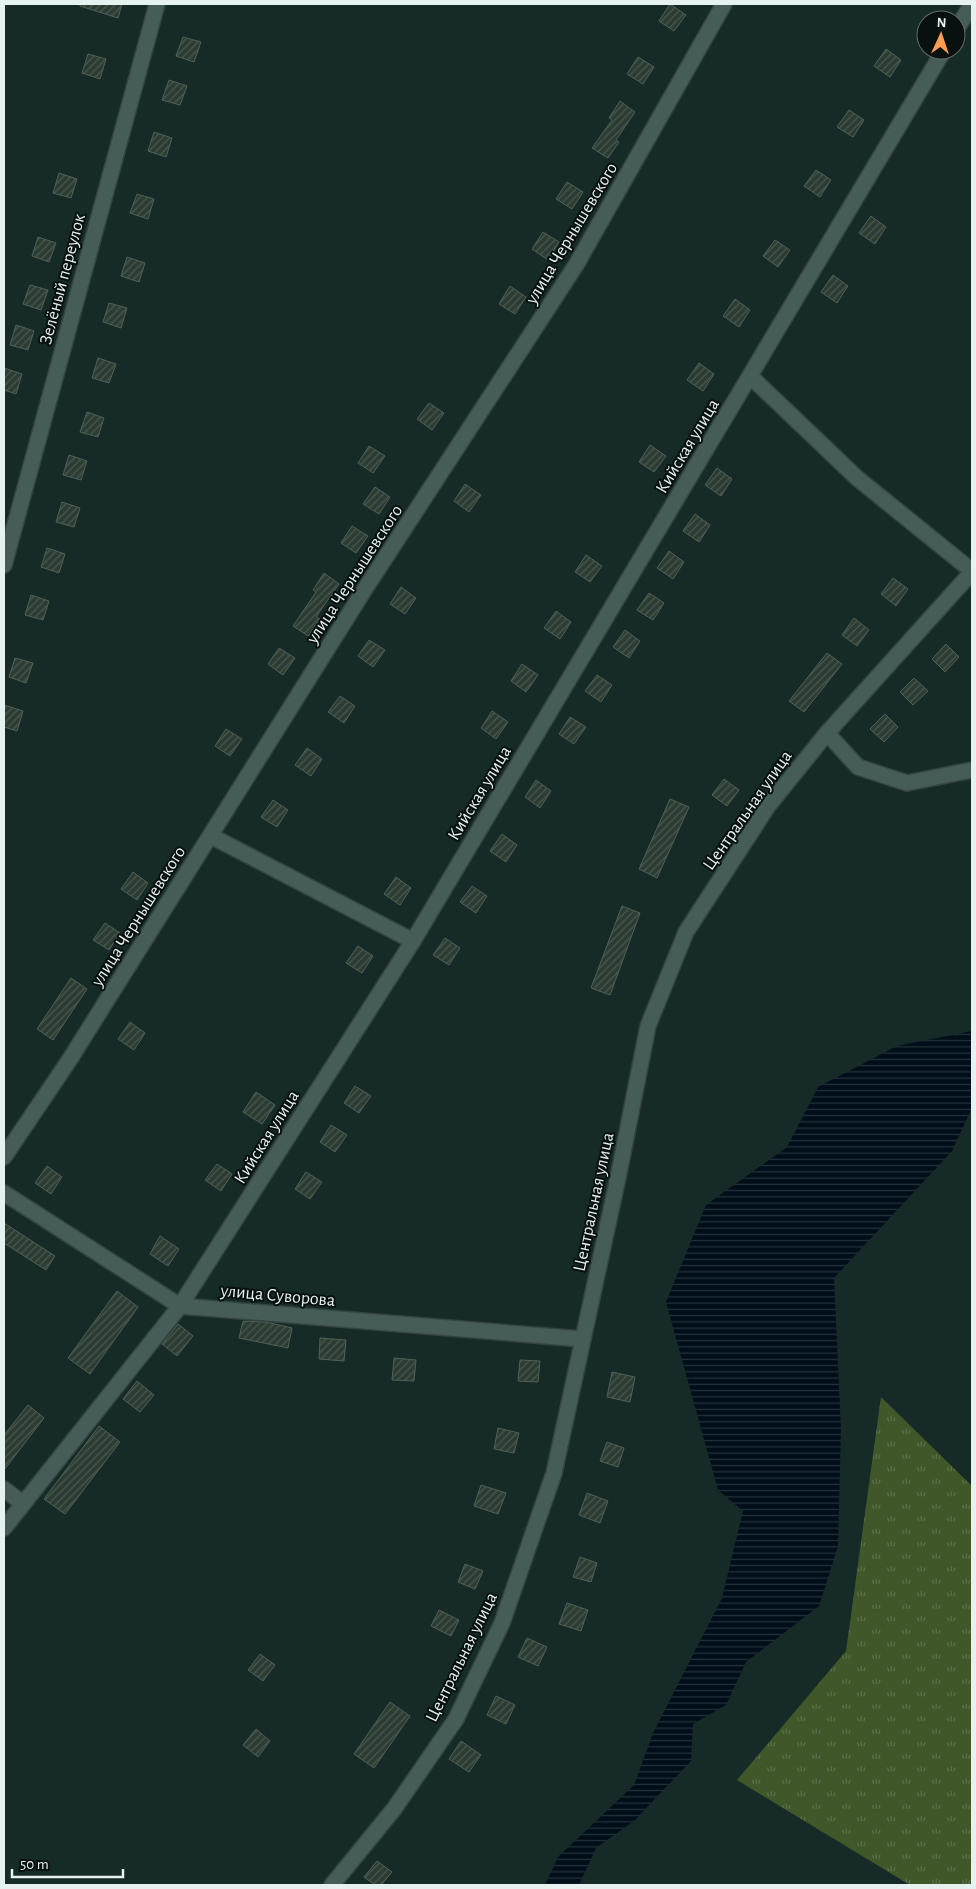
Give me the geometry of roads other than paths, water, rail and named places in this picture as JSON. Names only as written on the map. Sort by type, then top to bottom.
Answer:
[{"type":"street","name":"Зелёный переулок","points":[[4,565],[8,527],[157,4]]},
{"type":"street","name":"улица Чернышевского","points":[[4,1157],[70,1059],[364,592],[576,265],[724,4]]},
{"type":"street","name":"Кийская улица","points":[[4,1528],[180,1306],[413,941],[938,60]]},
{"type":"street","points":[[750,376],[857,478],[972,571]]},
{"type":"street","name":"Центральная улица","points":[[332,1885],[394,1808],[456,1718],[502,1623],[554,1474],[619,1173],[648,1026],[686,932],[768,806],[827,734],[972,571]]},
{"type":"street","points":[[827,734],[858,767],[907,783],[972,770]]},
{"type":"street","points":[[211,836],[413,941]]},
{"type":"street","name":"улица Суворова","points":[[4,1193],[180,1306],[582,1339]]},
{"type":"street","points":[[4,1489],[22,1503]]},
{"type":"water","points":[[972,1031],[972,1108],[952,1151],[834,1278],[841,1430],[838,1546],[819,1606],[746,1662],[726,1705],[693,1724],[691,1761],[634,1821],[596,1848],[579,1885],[545,1885],[558,1857],[634,1785],[653,1733],[722,1598],[743,1511],[718,1490],[666,1302],[706,1205],[787,1147],[818,1087],[897,1046]]}]
